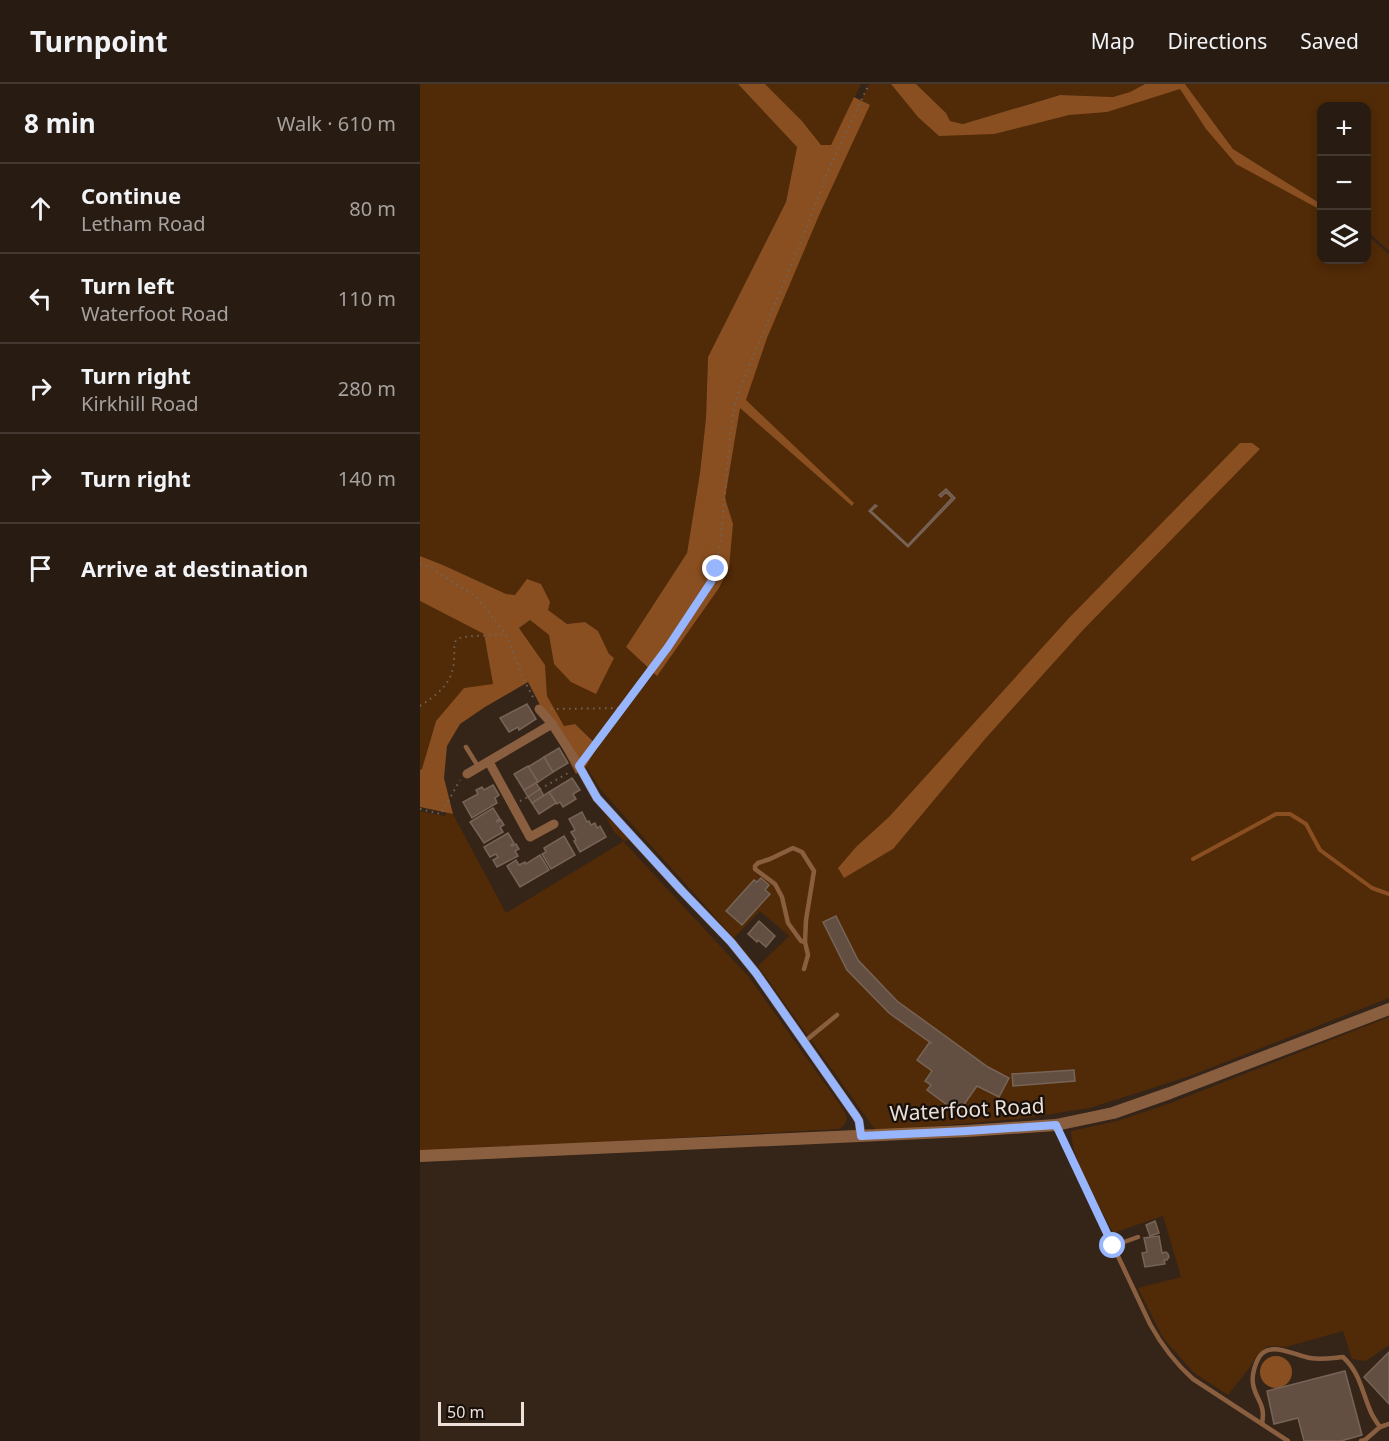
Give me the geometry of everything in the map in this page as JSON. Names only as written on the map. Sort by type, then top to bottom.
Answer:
[{"type":"street","points":[[539,709],[552,724],[597,798],[731,942],[756,973],[856,1116],[861,1136]]},
{"type":"street","points":[[467,774],[552,724]]},
{"type":"street","points":[[489,762],[531,837],[554,824]]},
{"type":"street","name":"Waterfoot Road","points":[[420,1156],[1056,1125],[1113,1113],[1389,1009]]},
{"type":"lane","points":[[466,747],[479,768]]},
{"type":"lane","points":[[804,969],[808,955],[805,942],[806,920],[814,871],[801,852],[793,848],[758,863],[755,869],[775,884],[782,897],[788,923],[801,941],[805,942]]},
{"type":"lane","points":[[804,1042],[837,1015]]},
{"type":"lane","points":[[1056,1125],[1150,1324],[1169,1355],[1193,1379],[1288,1441]]},
{"type":"lane","points":[[1113,1246],[1138,1237]]},
{"type":"lane","points":[[1262,1424],[1264,1412],[1253,1383],[1254,1368],[1259,1356],[1268,1350],[1283,1349],[1313,1359],[1343,1357],[1356,1372],[1371,1412],[1380,1427]]},
{"type":"lane","points":[[1361,1441],[1380,1427],[1389,1424]]},
{"type":"path","points":[[540,789],[579,766],[668,647],[711,582],[716,569],[721,538],[730,436],[738,392],[827,173],[869,84]]},
{"type":"path","points":[[420,564],[430,567],[477,598],[506,634],[525,682],[539,709],[622,708]]},
{"type":"path","points":[[420,706],[440,693],[452,673],[456,640],[462,637],[506,634]]},
{"type":"path","points":[[420,809],[441,814],[460,780],[467,774]]},
{"type":"shaded area","points":[[420,84],[738,84],[797,147],[786,202],[708,357],[706,418],[687,553],[626,647],[649,669],[595,742],[575,724],[564,726],[547,696],[545,665],[519,628],[530,620],[549,635],[554,664],[609,654],[598,631],[585,622],[567,624],[530,601],[505,594],[420,556]]},
{"type":"shaded area","points":[[738,84],[765,84],[802,121],[821,145],[831,145],[854,97],[870,105],[820,213],[767,338],[746,400],[854,503],[852,506],[740,408],[725,498],[733,524],[729,568],[719,588],[657,676],[626,647],[687,553],[706,418],[708,357],[786,202],[797,147]]},
{"type":"shaded area","points":[[765,84],[861,84],[831,145],[821,145],[802,121]]},
{"type":"shaded area","points":[[869,84],[901,84],[926,106],[963,130],[1112,104],[1179,84],[1235,157],[1317,205],[1317,264],[1371,264],[1371,238],[1389,254],[1389,998],[1190,1076],[1090,1108],[1019,1119],[876,1131],[758,966],[789,936],[760,911],[734,938],[601,790],[586,766],[622,708],[653,667],[727,467],[734,408],[827,173]]},
{"type":"shaded area","points":[[891,84],[916,84],[946,113],[950,121],[963,124],[1060,95],[1113,97],[1145,84],[1185,84],[1233,149],[1317,202],[1317,208],[1236,164],[1206,129],[1180,89],[1107,112],[1069,115],[994,134],[939,136],[918,117]]},
{"type":"shaded area","points":[[916,84],[1145,84],[1113,97],[1059,95],[963,124],[950,121],[946,113]]},
{"type":"shaded area","points":[[1185,84],[1389,84],[1389,251],[1371,235],[1371,102],[1317,102],[1317,202],[1233,149]]},
{"type":"shaded area","points":[[1240,443],[1252,443],[1260,449],[1083,630],[985,739],[893,849],[844,878],[838,868],[856,847],[889,817],[1069,618]]},
{"type":"shaded area","points":[[420,556],[506,594],[515,595],[527,579],[541,584],[550,602],[548,610],[567,624],[585,622],[598,631],[609,654],[614,658],[596,694],[571,682],[554,664],[549,635],[530,620],[519,628],[545,665],[547,696],[564,726],[575,724],[598,746],[586,766],[576,774],[528,682],[460,724],[447,746],[444,778],[453,814],[420,807],[420,770],[436,721],[464,688],[493,684],[484,634],[420,601]]},
{"type":"shaded area","points":[[420,601],[484,634],[493,685],[464,688],[436,721],[422,770],[420,770]]},
{"type":"shaded area","points":[[420,811],[445,816],[447,813],[453,814],[506,913],[624,841],[614,832],[605,815],[629,839],[624,842],[749,977],[845,1112],[847,1119],[844,1125],[839,1129],[420,1152]]},
{"type":"shaded area","points":[[1389,1017],[1389,1345],[1366,1361],[1352,1359],[1343,1331],[1286,1347],[1268,1346],[1257,1355],[1228,1395],[1194,1373],[1163,1338],[1138,1288],[1181,1277],[1163,1216],[1113,1233],[1081,1170],[1071,1131],[1117,1121],[1168,1104]]},
{"type":"shaded area","points":[[1276,1356],[1288,1360],[1292,1372],[1288,1384],[1276,1388],[1264,1384],[1260,1372],[1264,1360]]},
{"type":"building","points":[[946,489],[955,498],[908,547],[869,511],[875,505],[877,506],[871,511],[908,545],[952,498],[946,492],[941,497],[939,495]]},
{"type":"building","points":[[527,704],[536,719],[519,730],[518,727],[509,732],[500,718]]},
{"type":"building","points":[[559,748],[568,763],[553,772],[544,757]]},
{"type":"building","points":[[544,757],[553,772],[538,782],[528,767]]},
{"type":"building","points":[[528,766],[538,782],[524,790],[514,774]]},
{"type":"building","points":[[572,778],[580,790],[573,794],[576,799],[563,807],[560,802],[557,804],[549,792]]},
{"type":"building","points":[[536,783],[540,789],[528,797],[524,790]]},
{"type":"building","points":[[493,785],[499,795],[495,798],[497,803],[472,818],[463,802],[478,794],[476,790],[482,787],[484,790]]},
{"type":"building","points":[[540,789],[544,796],[532,803],[528,797]]},
{"type":"building","points":[[549,792],[556,803],[539,814],[532,803]]},
{"type":"building","points":[[493,808],[500,819],[497,822],[501,820],[504,825],[500,827],[503,832],[484,843],[470,822]]},
{"type":"building","points":[[582,812],[587,822],[589,821],[591,825],[595,823],[597,828],[600,826],[606,837],[580,852],[571,832],[575,830],[569,819]]},
{"type":"building","points":[[508,833],[514,843],[511,845],[516,844],[519,849],[515,851],[518,856],[497,867],[493,860],[498,857],[496,854],[490,857],[484,847]]},
{"type":"building","points":[[564,836],[575,855],[551,869],[542,854],[546,852],[544,848]]},
{"type":"building","points":[[540,855],[549,870],[520,887],[507,866],[516,860],[519,865],[525,862],[526,864]]},
{"type":"building","points":[[761,878],[769,885],[765,890],[770,894],[742,925],[726,911],[754,880],[757,882]]},
{"type":"building","points":[[836,916],[858,960],[897,1001],[988,1067],[1009,1078],[999,1097],[977,1086],[958,1113],[927,1090],[931,1085],[925,1081],[932,1071],[917,1060],[931,1043],[889,1013],[847,970],[823,922]]},
{"type":"building","points":[[759,921],[775,936],[766,947],[748,934]]},
{"type":"building","points":[[1074,1070],[1075,1081],[1013,1086],[1012,1074]]},
{"type":"building","points":[[1155,1221],[1159,1233],[1150,1236],[1146,1225]]},
{"type":"building","points":[[1159,1236],[1162,1253],[1166,1252],[1169,1257],[1164,1260],[1165,1264],[1145,1267],[1142,1253],[1147,1252],[1144,1238]]},
{"type":"building","points":[[1389,1352],[1389,1404],[1364,1377]]},
{"type":"building","points":[[1345,1371],[1362,1435],[1341,1441],[1304,1441],[1298,1418],[1274,1424],[1267,1391]]},
{"type":"waterway","points":[[1193,859],[1276,814],[1290,814],[1306,824],[1320,850],[1372,888],[1389,894]]},
{"type":"route","points":[[716,569],[711,582],[668,647],[579,766],[597,798],[731,942],[756,973],[856,1116],[861,1136],[1056,1125],[1113,1246]]}]
